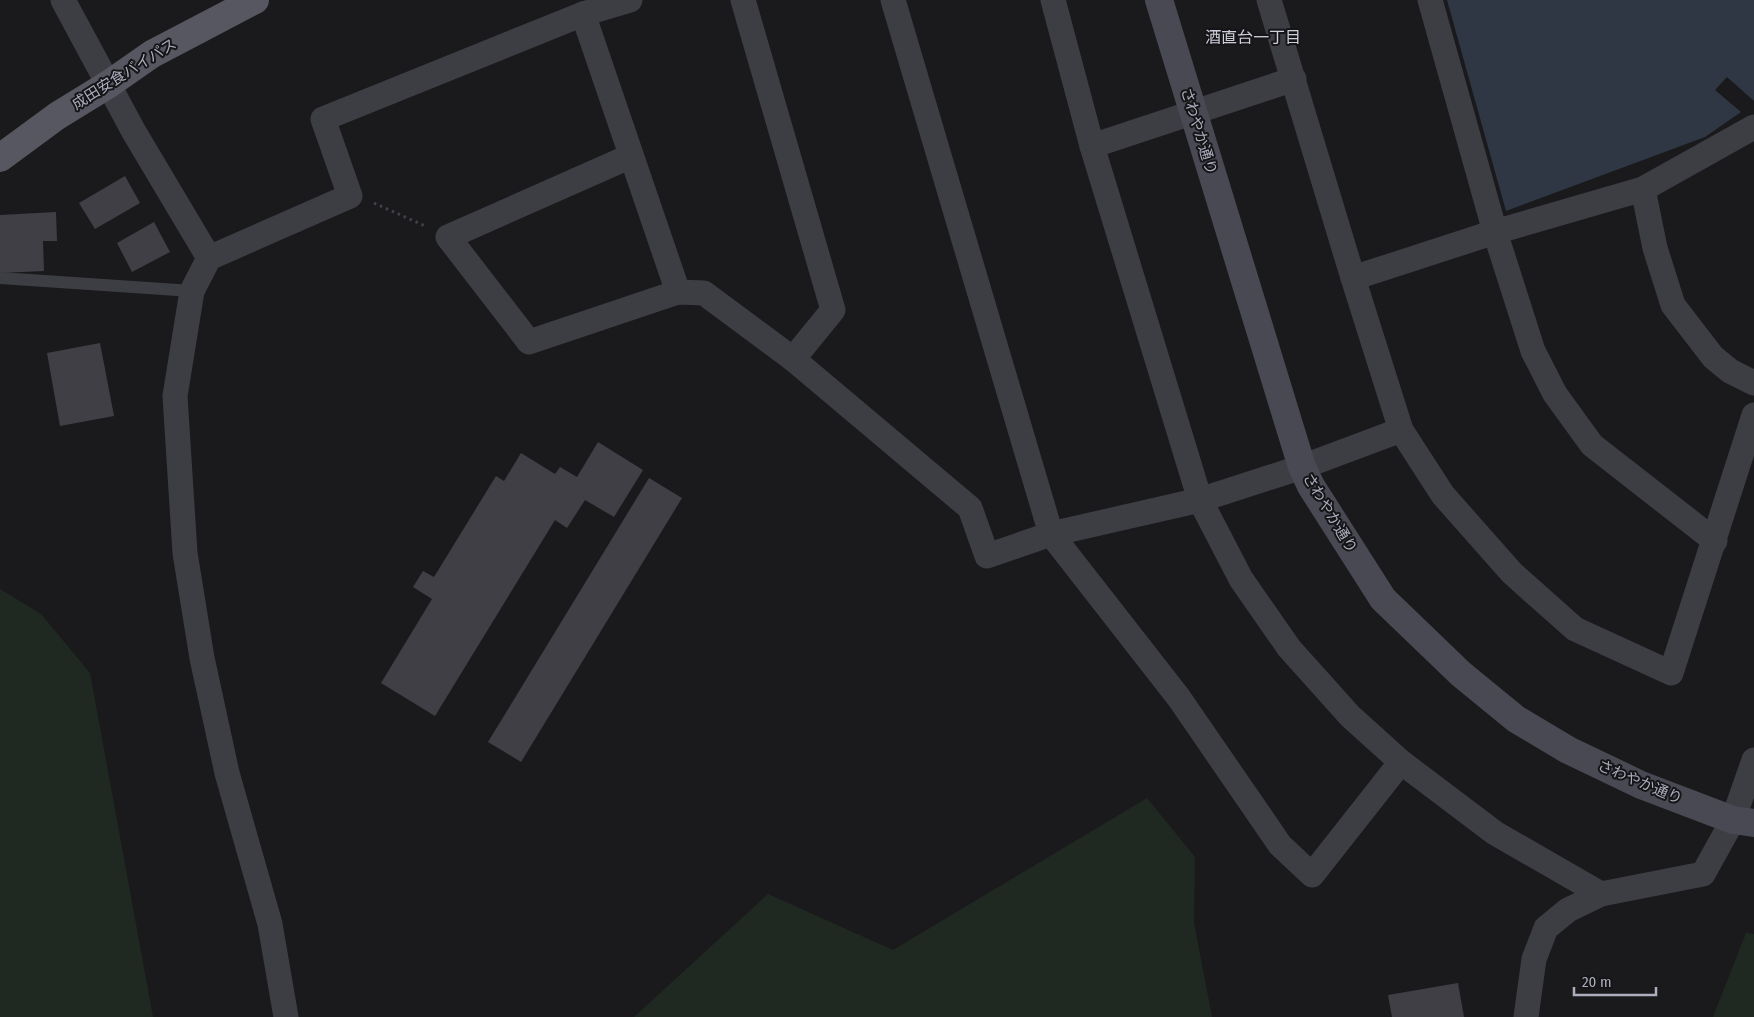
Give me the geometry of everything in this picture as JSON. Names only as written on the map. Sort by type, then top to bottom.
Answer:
[{"type":"main road","name":"成田安食バイパス","points":[[0,158],[57,116],[109,84],[152,54],[255,0]]},
{"type":"street","points":[[63,0],[134,132],[209,258]]},
{"type":"street","points":[[286,1017],[270,924],[227,773],[202,658],[185,553],[175,396],[192,291],[209,258],[350,196],[323,119],[583,14],[630,0]]},
{"type":"street","points":[[743,0],[833,310],[793,359]]},
{"type":"street","points":[[893,0],[1051,534],[1179,698],[1280,845],[1312,875],[1401,762]]},
{"type":"street","points":[[1053,0],[1092,146],[1200,500],[1241,579],[1288,648],[1350,716],[1401,762],[1495,833],[1601,894]]},
{"type":"street","name":"さわやか通り","points":[[1158,0],[1302,467],[1311,486],[1383,599],[1461,674],[1516,719],[1568,750],[1641,785],[1743,822]]},
{"type":"street","points":[[1270,0],[1353,278],[1401,430],[1443,495],[1512,573],[1575,629],[1672,673],[1754,415]]},
{"type":"street","points":[[1430,0],[1494,232],[1533,351],[1555,394],[1592,446],[1715,541]]},
{"type":"street","points":[[583,14],[678,292]]},
{"type":"street","points":[[1092,146],[1294,79]]},
{"type":"street","points":[[1353,278],[1494,232],[1643,189],[1754,127]]},
{"type":"street","points":[[631,156],[448,237],[529,342],[678,292],[704,293],[793,359],[970,508],[987,556],[1051,534],[1200,500],[1302,467],[1401,430]]},
{"type":"street","points":[[1643,189],[1655,248],[1673,305],[1713,357],[1730,371],[1754,383]]},
{"type":"street","points":[[1526,1017],[1534,959],[1546,928],[1568,910],[1601,894],[1703,874],[1743,822],[1754,760]]},
{"type":"lane","points":[[0,278],[192,291]]},
{"type":"path","points":[[350,196],[387,208],[448,237]]},
{"type":"shaded area","points":[[0,589],[41,614],[90,673],[153,1017],[0,1017]]},
{"type":"shaded area","points":[[1147,798],[1195,857],[1194,923],[1212,1017],[634,1017],[768,894],[893,950]]},
{"type":"shaded area","points":[[1746,933],[1754,934],[1754,1017],[1713,1017]]},
{"type":"water","points":[[1447,0],[1754,0],[1754,101],[1727,77],[1715,90],[1741,112],[1705,137],[1506,211]]},
{"type":"building","points":[[125,176],[140,203],[95,229],[79,203]]},
{"type":"building","points":[[56,212],[57,241],[43,241],[44,271],[0,273],[0,215]]},
{"type":"building","points":[[154,222],[170,252],[132,272],[117,243]]},
{"type":"building","points":[[100,343],[114,416],[60,426],[47,353]]},
{"type":"building","points":[[598,442],[643,470],[614,517],[585,500],[567,528],[555,520],[435,716],[381,683],[432,599],[413,587],[423,571],[434,577],[496,476],[504,481],[521,453],[555,474],[560,467],[577,477]]},
{"type":"building","points":[[649,478],[682,498],[521,762],[488,742]]},
{"type":"building","points":[[1458,983],[1464,1017],[1392,1017],[1388,995]]},
{"type":"district","name":"酒直台一丁目","points":[[1253,37]]}]
